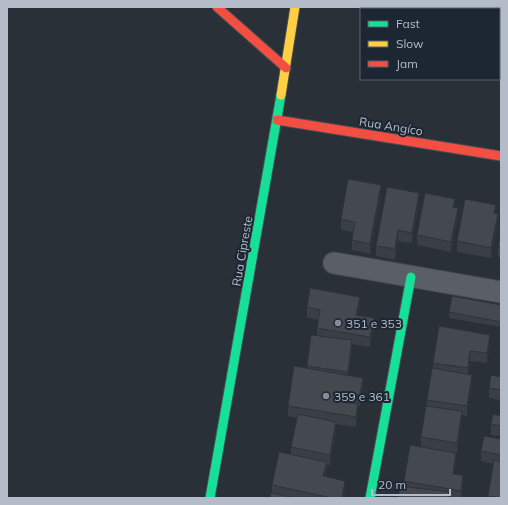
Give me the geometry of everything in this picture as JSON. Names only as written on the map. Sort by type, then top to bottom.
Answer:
[{"type":"street","points":[[217,7],[286,68]]},
{"type":"street","name":"Rua Cipreste","points":[[210,498],[277,120],[295,7]]},
{"type":"street","name":"Rua Angíco","points":[[277,120],[501,156]]},
{"type":"street","points":[[334,263],[501,292]]},
{"type":"street","points":[[370,498],[410,277]]},
{"type":"building","points":[[388,7],[393,8],[374,8]]},
{"type":"building","points":[[500,20],[501,20],[500,52]]},
{"type":"building","points":[[348,179],[381,185],[370,244],[352,240],[355,222],[341,219]]},
{"type":"building","points":[[387,187],[419,193],[412,233],[398,230],[395,249],[376,246]]},
{"type":"building","points":[[425,193],[455,199],[453,207],[458,208],[451,242],[417,235]]},
{"type":"building","points":[[465,199],[496,205],[494,213],[498,214],[491,248],[457,241]]},
{"type":"building","points":[[501,233],[501,248],[498,247]]},
{"type":"building","name":"351 e 353","points":[[310,288],[360,297],[356,315],[374,318],[370,337],[317,328],[320,310],[307,307]]},
{"type":"building","points":[[452,296],[501,305],[501,322],[449,312]]},
{"type":"building","points":[[439,326],[490,335],[487,353],[470,351],[468,368],[433,363]]},
{"type":"building","points":[[311,335],[352,340],[348,372],[307,366]]},
{"type":"building","name":"359 e 361","points":[[294,366],[363,378],[360,395],[344,393],[342,402],[358,404],[356,417],[288,406]]},
{"type":"building","points":[[432,368],[472,375],[467,406],[427,400]]},
{"type":"building","points":[[491,375],[501,377],[501,390],[489,388]]},
{"type":"building","points":[[426,406],[462,411],[457,443],[421,437]]},
{"type":"building","points":[[298,414],[336,422],[330,455],[291,447]]},
{"type":"building","points":[[493,414],[501,416],[501,426],[491,424]]},
{"type":"building","points":[[501,432],[501,455],[481,451],[484,436],[500,439]]},
{"type":"building","points":[[410,445],[456,453],[453,474],[463,475],[461,491],[404,481]]},
{"type":"building","points":[[279,452],[327,462],[323,476],[345,481],[342,498],[332,498],[272,485]]},
{"type":"building","points":[[494,460],[501,462],[501,498],[488,496]]},
{"type":"building","points":[[400,486],[449,492],[448,498],[398,498]]},
{"type":"building","points":[[271,493],[296,498],[270,498]]},
{"type":"traffic: fast","points":[[210,498],[281,95]]},
{"type":"traffic: fast","points":[[370,498],[411,277]]},
{"type":"traffic: slow","points":[[281,95],[295,7]]},
{"type":"traffic: jam","points":[[217,7],[286,68]]},
{"type":"traffic: jam","points":[[277,120],[501,156]]},
{"type":"place","name":"351 e 353","points":[[338,323]]},
{"type":"place","name":"359 e 361","points":[[326,396]]}]
